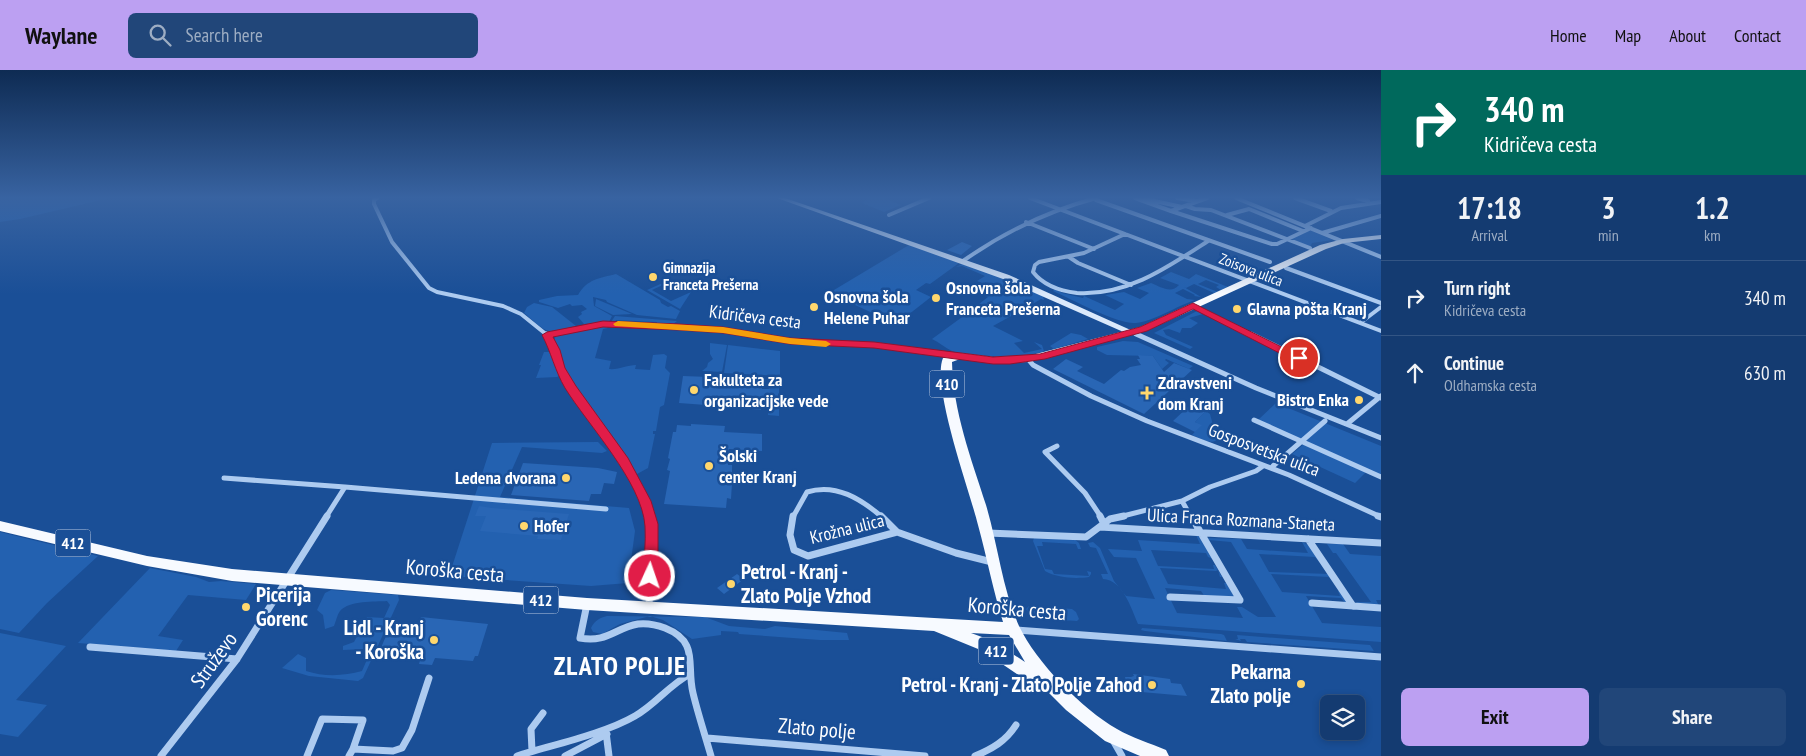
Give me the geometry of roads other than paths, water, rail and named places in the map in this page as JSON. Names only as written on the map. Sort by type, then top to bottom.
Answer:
[{"type":"main road","points":[[872,230],[1033,288],[1131,332]]},
{"type":"main road","name":"Kidričeva cesta","points":[[959,356],[993,360],[1028,359],[1144,329],[1250,282],[1316,250],[1343,241],[1381,237]]},
{"type":"main road","name":"410","points":[[959,356],[947,360],[946,364],[951,410],[994,562],[999,588],[1013,629]]},
{"type":"main road","name":"412","points":[[0,526],[174,567],[222,574],[287,579]]},
{"type":"main road","name":"Koroška cesta","points":[[287,579],[587,604],[1013,629]]},
{"type":"main road","name":"412","points":[[929,624],[988,646],[1057,691],[1111,734],[1160,756]]},
{"type":"main road","name":"412","points":[[1013,629],[1042,674],[1057,691]]},
{"type":"street","points":[[386,230],[392,242],[429,288],[437,292],[503,306],[521,314],[547,335],[555,350],[560,368],[571,387],[624,461],[647,508],[652,532],[649,608]]},
{"type":"street","points":[[962,261],[1012,230]]},
{"type":"street","points":[[1047,230],[1094,248]]},
{"type":"street","name":"Zoisova ulica","points":[[1115,230],[1381,331]]},
{"type":"street","points":[[1179,230],[1270,262]]},
{"type":"street","points":[[1229,230],[1277,244],[1285,238],[1303,231]]},
{"type":"street","points":[[1264,230],[1310,248]]},
{"type":"street","points":[[1315,230],[1381,257]]},
{"type":"street","points":[[1322,233],[1332,230]]},
{"type":"street","points":[[1125,234],[1069,257],[1039,262],[1035,265],[1034,272],[1040,280],[1059,290],[1080,294],[1099,293],[1131,285],[1157,275],[1208,241]]},
{"type":"street","points":[[1069,257],[1078,263],[1131,285]]},
{"type":"street","points":[[1286,268],[1381,305],[1360,323]]},
{"type":"street","points":[[1193,306],[1381,397],[1347,424]]},
{"type":"street","name":"Kidričeva cesta","points":[[547,335],[603,324],[679,327],[723,330],[790,341],[874,345],[959,356]]},
{"type":"street","points":[[1131,332],[1241,382],[1381,438]]},
{"type":"street","name":"Gosposvetska ulica","points":[[1028,359],[1033,365],[1042,370],[1126,412],[1314,485],[1381,517]]},
{"type":"street","points":[[1254,420],[1381,477]]},
{"type":"street","points":[[1273,466],[1325,421]]},
{"type":"street","points":[[1057,446],[1045,452],[1090,499],[1100,512],[1102,525]]},
{"type":"street","points":[[986,533],[1086,536],[1093,534],[1102,525],[1124,515],[1152,510],[1182,501],[1210,488],[1256,471],[1263,466]]},
{"type":"street","points":[[224,478],[606,509]]},
{"type":"street","name":"Struževo","points":[[161,756],[237,659],[345,487]]},
{"type":"street","name":"Krožna ulica","points":[[897,532],[808,556],[794,550],[789,531],[795,511],[807,492],[828,488],[856,499],[889,521],[897,532],[956,553],[994,562]]},
{"type":"street","points":[[1170,597],[1240,600],[1182,501]]},
{"type":"street","name":"Ulica Franca Rozmana-Staneta","points":[[1102,525],[1112,529],[1148,529],[1381,543]]},
{"type":"street","points":[[1308,539],[1353,606]]},
{"type":"street","points":[[1312,603],[1381,608]]},
{"type":"street","points":[[587,604],[580,638],[589,641],[603,640],[639,624],[655,624],[685,641],[690,655],[690,683],[711,756]]},
{"type":"street","name":"Koroška cesta","points":[[1013,629],[1381,658]]},
{"type":"street","points":[[90,647],[154,654],[185,654],[237,659]]},
{"type":"street","points":[[565,756],[636,715],[678,680],[690,674]]},
{"type":"street","points":[[306,756],[322,719],[362,720],[351,753],[392,751],[402,748],[412,730],[429,678]]},
{"type":"street","points":[[532,751],[531,730],[543,713]]},
{"type":"street","points":[[975,756],[999,745],[1012,733],[1016,725]]},
{"type":"street","points":[[518,756],[606,732]]},
{"type":"street","points":[[606,732],[610,756]]},
{"type":"street","points":[[1111,734],[1122,756]]},
{"type":"street","name":"Zlato polje","points":[[707,738],[925,756]]},
{"type":"place","name":"Gimnazija Franceta Prešerna","points":[[653,277]]},
{"type":"place","name":"Osnovna šola Franceta Prešerna","points":[[936,298]]},
{"type":"place","name":"Osnovna šola Helene Puhar","points":[[814,307]]},
{"type":"place","name":"Glavna pošta Kranj","points":[[1237,309]]},
{"type":"place","name":"Fakulteta za organizacijske vede","points":[[694,390]]},
{"type":"place","name":"Zdravstveni dom Kranj","points":[[1147,393]]},
{"type":"place","name":"Bistro Enka","points":[[1359,400]]},
{"type":"place","name":"Šolski center Kranj","points":[[709,466]]},
{"type":"place","name":"Ledena dvorana","points":[[566,478]]},
{"type":"place","name":"Hofer","points":[[524,526]]},
{"type":"place","name":"Petrol - Kranj - Zlato Polje Vzhod","points":[[731,584]]},
{"type":"place","name":"Picerija Gorenc","points":[[246,607]]},
{"type":"place","name":"Lidl - Kranj - Koroška","points":[[434,640]]},
{"type":"place","name":"Pekarna Zlato polje","points":[[1301,684]]},
{"type":"place","name":"Petrol - Kranj - Zlato Polje Zahod","points":[[1152,685]]},
{"type":"district","name":"ZLATO POLJE","points":[[620,666]]}]
